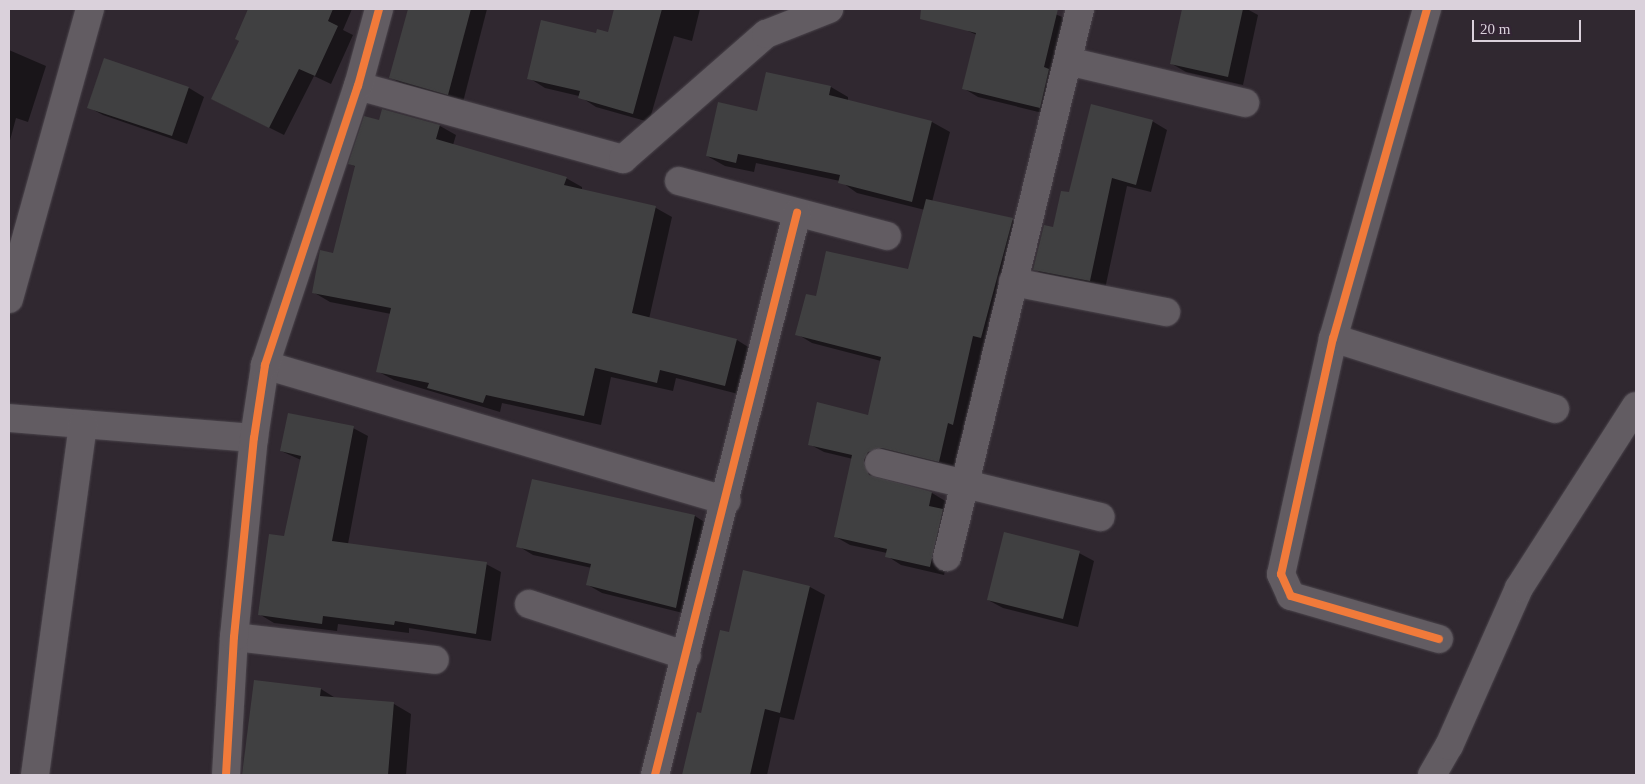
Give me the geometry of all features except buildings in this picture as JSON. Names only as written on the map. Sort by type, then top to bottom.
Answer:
[{"type":"street","points":[[9,299],[90,9]]},
{"type":"street","points":[[226,775],[234,637],[254,438],[265,365],[358,86],[379,9]]},
{"type":"street","points":[[358,86],[623,160],[766,34],[829,9]]},
{"type":"street","points":[[947,557],[1080,9]]},
{"type":"street","points":[[1427,9],[1333,338],[1281,574],[1291,596],[1439,639]]},
{"type":"street","points":[[1068,61],[1245,103]]},
{"type":"street","points":[[679,181],[888,236]]},
{"type":"street","points":[[655,775],[687,656],[797,213]]},
{"type":"street","points":[[1013,282],[1166,312]]},
{"type":"street","points":[[1333,338],[1555,409]]},
{"type":"street","points":[[265,365],[726,500]]},
{"type":"street","points":[[1432,775],[1449,746],[1519,588],[1636,406]]},
{"type":"street","points":[[9,418],[254,438]]},
{"type":"street","points":[[36,775],[83,424]]},
{"type":"street","points":[[879,463],[1100,517]]},
{"type":"street","points":[[529,604],[687,656]]},
{"type":"street","points":[[234,637],[435,660]]},
{"type":"cycle path","points":[[226,775],[234,637],[254,438],[265,365],[358,86],[379,9]]},
{"type":"cycle path","points":[[1427,9],[1333,338],[1281,574],[1291,596],[1439,639]]},
{"type":"cycle path","points":[[655,775],[797,213]]}]
